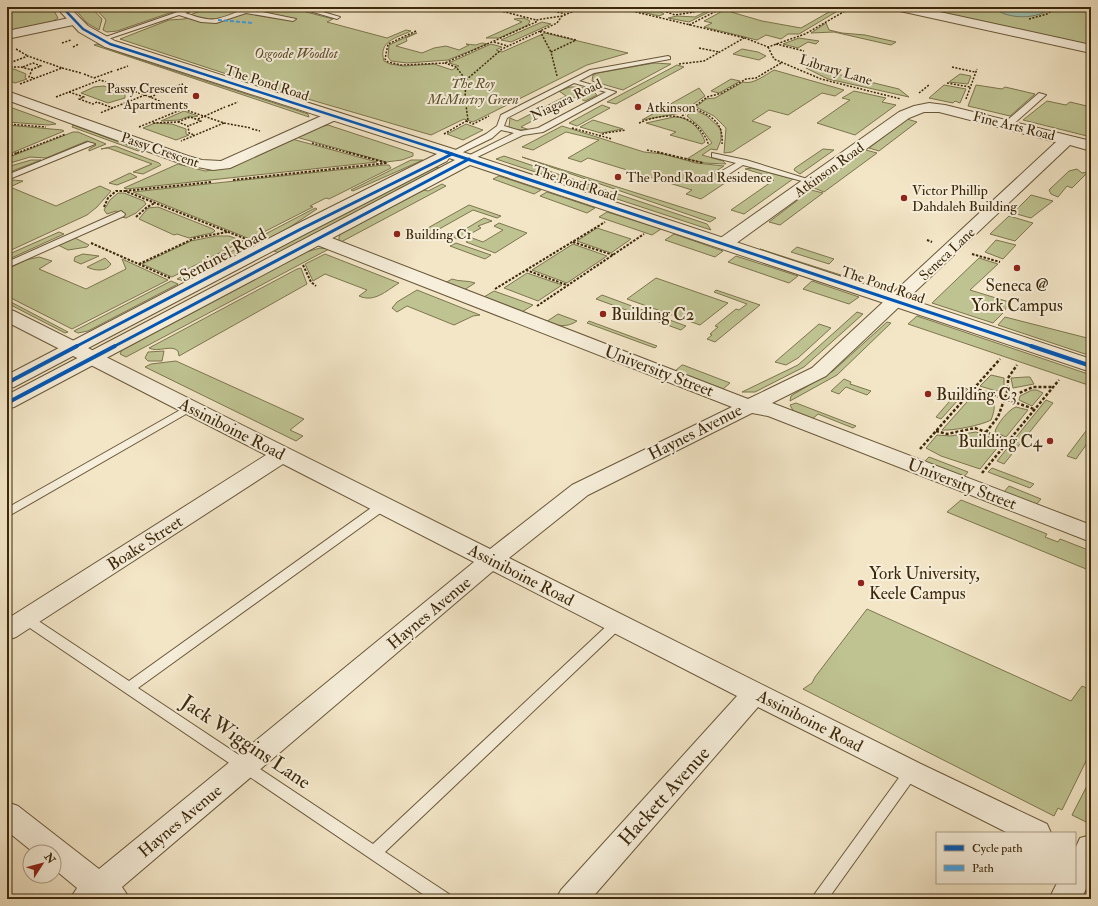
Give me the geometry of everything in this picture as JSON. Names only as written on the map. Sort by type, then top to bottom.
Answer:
[{"type":"street","name":"The Pond Road","points":[[62,7],[74,21],[87,32],[100,40],[469,159],[1091,366]]},
{"type":"street","points":[[900,7],[1091,49]]},
{"type":"street","points":[[7,35],[74,21]]},
{"type":"street","name":"Passy Crescent","points":[[10,90],[203,166],[224,165],[333,116]]},
{"type":"street","name":"Atkinson Road","points":[[724,243],[814,182],[910,112],[923,108],[936,108]]},
{"type":"street","name":"Fine Arts Road","points":[[936,108],[1091,146]]},
{"type":"street","name":"Seneca Lane","points":[[896,301],[1067,140]]},
{"type":"street","name":"Sentinel Road","points":[[7,403],[83,353],[410,173],[452,154]]},
{"type":"street","name":"Sentinel Road","points":[[7,383],[83,353],[318,239],[469,159]]},
{"type":"street","name":"University Street","points":[[318,239],[748,406],[773,410],[1091,534]]},
{"type":"street","name":"Haynes Avenue","points":[[100,895],[246,765],[492,560],[580,490],[819,372],[896,301]]},
{"type":"street","name":"Assiniboine Road","points":[[7,315],[382,506],[618,623],[911,772],[1034,832]]},
{"type":"street","name":"Boake Street","points":[[16,625],[282,455]]},
{"type":"street","name":"Hackett Avenue","points":[[572,899],[755,693]]},
{"type":"street","points":[[7,814],[100,895]]},
{"type":"street","points":[[1076,876],[1082,863]]},
{"type":"street","points":[[1065,899],[1072,884]]},
{"type":"lane","points":[[100,40],[198,7]]},
{"type":"lane","points":[[178,13],[210,22],[256,7]]},
{"type":"lane","points":[[299,7],[337,17]]},
{"type":"lane","points":[[245,11],[293,19]]},
{"type":"lane","points":[[573,81],[592,71],[668,58]]},
{"type":"lane","name":"Niagara Road","points":[[452,154],[489,136],[500,127],[504,117],[573,81],[612,92],[540,130],[521,133],[469,159]]},
{"type":"lane","points":[[1007,125],[1042,96]]},
{"type":"lane","name":"Niagara Road","points":[[500,127],[521,133]]},
{"type":"lane","points":[[7,178],[91,144]]},
{"type":"lane","points":[[718,156],[739,164],[814,182]]},
{"type":"lane","points":[[723,174],[739,164]]},
{"type":"lane","points":[[7,265],[121,214]]},
{"type":"lane","points":[[7,513],[189,408]]},
{"type":"lane","points":[[130,687],[382,506]]},
{"type":"lane","points":[[375,852],[618,623]]},
{"type":"lane","name":"Jack Wiggins Lane","points":[[16,625],[130,687],[443,899]]},
{"type":"lane","points":[[819,899],[911,772]]},
{"type":"path","points":[[486,7],[536,20],[562,16],[584,7]]},
{"type":"path","points":[[615,7],[745,38],[768,47],[805,34],[852,7]]},
{"type":"path","points":[[653,7],[668,14],[682,15],[694,12],[673,7]]},
{"type":"path","points":[[689,7],[701,10],[705,8]]},
{"type":"path","points":[[699,7],[705,8]]},
{"type":"path","points":[[689,25],[724,7]]},
{"type":"path","points":[[1023,21],[1047,14],[1057,7]]},
{"type":"path","points":[[554,11],[566,14]]},
{"type":"path","points":[[660,18],[668,14]]},
{"type":"path","points":[[466,80],[489,60],[509,46],[557,23],[562,16]]},
{"type":"path","points":[[416,31],[388,44],[385,59],[388,62],[401,65],[445,63],[494,42],[536,22],[536,20]]},
{"type":"path","points":[[540,31],[577,40],[551,52]]},
{"type":"path","points":[[540,31],[551,52],[558,81],[573,81]]},
{"type":"path","points":[[675,64],[704,61],[745,38]]},
{"type":"path","points":[[62,43],[71,40]]},
{"type":"path","points":[[494,42],[509,46]]},
{"type":"path","points":[[776,44],[804,50]]},
{"type":"path","points":[[699,48],[719,52]]},
{"type":"path","points":[[16,49],[28,56],[224,123],[251,128]]},
{"type":"path","points":[[7,64],[28,56]]},
{"type":"path","points":[[7,67],[22,67],[33,64],[37,65],[45,62]]},
{"type":"path","points":[[441,135],[455,129],[468,120],[465,98],[466,80],[456,67],[445,63]]},
{"type":"path","points":[[682,116],[707,98],[722,93],[746,79],[756,78],[781,63]]},
{"type":"path","points":[[22,67],[30,70],[41,66],[37,65]]},
{"type":"path","points":[[117,70],[128,66]]},
{"type":"path","points":[[952,67],[975,72]]},
{"type":"path","points":[[10,90],[35,78],[62,68]]},
{"type":"path","points":[[965,100],[977,69]]},
{"type":"path","points":[[30,70],[29,77],[35,78]]},
{"type":"path","points":[[94,78],[113,71]]},
{"type":"path","points":[[50,99],[100,80]]},
{"type":"path","points":[[947,82],[970,87]]},
{"type":"path","points":[[150,97],[171,89]]},
{"type":"path","points":[[69,92],[84,97],[80,99],[86,102],[93,104],[97,102],[113,108]]},
{"type":"path","points":[[94,115],[145,96]]},
{"type":"path","points":[[197,119],[225,107]]},
{"type":"path","points":[[693,108],[711,117],[723,129],[718,156]]},
{"type":"path","points":[[133,130],[183,109]]},
{"type":"path","points":[[639,123],[653,118],[682,116],[691,120],[702,131],[709,143],[707,144]]},
{"type":"path","points":[[150,123],[178,122],[190,117],[201,121],[188,126],[178,122]]},
{"type":"path","points":[[554,122],[612,139]]},
{"type":"path","points":[[176,143],[224,123]]},
{"type":"path","points":[[7,124],[52,128]]},
{"type":"path","points":[[188,126],[189,134],[194,135]]},
{"type":"path","points":[[599,136],[605,132],[626,130]]},
{"type":"path","points":[[7,157],[69,132]]},
{"type":"path","points":[[228,180],[387,163],[308,142]]},
{"type":"path","points":[[648,150],[701,163],[739,164]]},
{"type":"path","points":[[125,191],[212,182]]},
{"type":"path","points":[[495,289],[607,220]]},
{"type":"path","points":[[139,264],[195,238],[227,232]]},
{"type":"path","points":[[533,309],[645,234]]},
{"type":"path","points":[[74,235],[172,279]]},
{"type":"path","points":[[927,240],[933,242]]},
{"type":"path","points":[[572,242],[613,255]]},
{"type":"path","points":[[972,254],[1000,262]]},
{"type":"path","points":[[303,264],[311,282],[316,286]]},
{"type":"path","points":[[526,270],[567,285]]},
{"type":"path","points":[[920,450],[1000,359]]},
{"type":"path","points":[[986,432],[998,417],[1008,389],[1008,378],[1017,365]]},
{"type":"path","points":[[982,473],[1059,380]]},
{"type":"path","points":[[1005,399],[1033,387],[1053,388]]},
{"type":"path","points":[[974,388],[1034,410]]},
{"type":"path","points":[[936,431],[946,434],[957,433],[975,428],[1009,441]]},
{"type":"green space","points":[[7,7],[52,7],[58,18],[52,22],[7,32]]},
{"type":"green space","points":[[73,7],[91,7],[102,19],[99,30],[87,23]]},
{"type":"green space","points":[[94,7],[187,7],[117,31],[107,32],[103,30],[106,20]]},
{"type":"green space","points":[[210,7],[287,7],[333,19],[327,22],[387,38],[406,30],[411,31],[390,41],[386,45],[383,54],[384,61],[390,64],[404,66],[434,64],[452,70],[459,66],[449,63],[491,44],[502,47],[496,50],[502,52],[545,33],[628,53],[587,65],[473,122],[464,119],[431,135],[260,85],[120,39],[169,20],[192,17],[190,15]]},
{"type":"green space","points":[[629,7],[650,8],[664,14],[659,16],[630,9],[632,8]]},
{"type":"green space","points":[[715,7],[719,7],[689,22],[668,18],[677,16],[695,17]]},
{"type":"green space","points":[[730,7],[740,7],[731,12],[762,21],[801,28],[836,8],[841,9],[799,34],[788,34],[781,39],[766,35],[757,40],[704,27],[712,23],[704,21]]},
{"type":"green space","points":[[916,7],[1091,7],[1091,46]]},
{"type":"green space","points":[[524,18],[530,21],[528,25],[499,38],[486,38],[522,22],[514,19]]},
{"type":"green space","points":[[542,22],[551,24],[511,42],[501,40]]},
{"type":"green space","points":[[826,23],[829,30],[865,35],[896,42],[891,45],[834,32],[811,33]]},
{"type":"green space","points":[[417,33],[406,38],[407,41],[396,46],[422,53],[434,48],[446,46],[459,50],[469,45],[466,44],[487,44],[448,60],[407,63],[391,61],[388,57],[389,45]]},
{"type":"green space","points":[[799,38],[819,41],[816,44],[808,42],[798,48],[783,44]]},
{"type":"green space","points":[[97,44],[138,59],[308,114],[309,117],[94,45]]},
{"type":"green space","points":[[742,49],[758,52],[766,56],[759,60],[733,54]]},
{"type":"green space","points":[[654,63],[671,64],[623,90],[592,81],[593,75],[598,73]]},
{"type":"green space","points":[[677,65],[684,67],[616,104],[607,102]]},
{"type":"green space","points":[[808,67],[899,89],[909,97],[828,79],[806,68]]},
{"type":"green space","points":[[7,69],[14,69],[26,74],[25,78],[27,79],[15,83],[7,80]]},
{"type":"green space","points":[[774,70],[844,90],[835,96],[822,93],[788,115],[769,110],[752,121],[771,127],[732,152],[724,153],[726,128],[714,116],[696,107],[706,99],[715,98],[743,82],[747,83],[755,81]]},
{"type":"green space","points":[[960,74],[971,76],[968,84],[949,82]]},
{"type":"green space","points":[[731,79],[740,81],[719,93],[711,91]]},
{"type":"green space","points":[[944,85],[966,89],[960,103],[929,98]]},
{"type":"green space","points":[[976,85],[1002,89],[1005,87],[1035,94],[1010,116],[968,106]]},
{"type":"green space","points":[[104,86],[125,94],[125,98],[108,103],[81,93],[94,87]]},
{"type":"green space","points":[[570,87],[580,87],[592,90],[597,95],[585,101],[576,97],[521,127],[530,130],[517,130],[509,127],[510,118],[517,121],[566,96],[559,91]]},
{"type":"green space","points":[[699,88],[705,96],[681,113],[642,120]]},
{"type":"green space","points":[[854,91],[886,98],[882,102],[896,105],[855,135],[817,123],[850,100],[842,98]]},
{"type":"green space","points":[[1047,101],[1066,105],[1070,102],[1091,107],[1091,137],[1023,120]]},
{"type":"green space","points":[[602,105],[610,108],[577,126],[569,123]]},
{"type":"green space","points":[[7,106],[56,124],[48,125],[7,122]]},
{"type":"green space","points":[[693,109],[707,116],[721,129],[721,140],[717,150],[711,149],[702,155],[723,161],[726,164],[705,163],[687,159],[712,143],[700,127],[687,116]]},
{"type":"green space","points":[[184,111],[198,116],[190,116],[179,120],[161,121]]},
{"type":"green space","points":[[679,117],[693,124],[700,132],[705,142],[702,144],[670,135],[676,132],[646,123]]},
{"type":"green space","points":[[907,119],[917,122],[879,151],[869,148]]},
{"type":"green space","points":[[593,120],[623,129],[601,133],[580,127]]},
{"type":"green space","points":[[155,123],[172,124],[186,129],[186,134],[189,135],[176,140],[143,128]]},
{"type":"green space","points":[[466,124],[483,130],[463,140],[447,134]]},
{"type":"green space","points":[[7,125],[62,130],[64,131],[7,155]]},
{"type":"green space","points":[[73,125],[141,150],[138,151],[72,127]]},
{"type":"green space","points":[[328,125],[413,153],[413,156],[402,160],[386,162],[296,137]]},
{"type":"green space","points":[[562,126],[644,152],[663,154],[696,163],[724,166],[713,173],[731,179],[701,199],[686,194],[692,190],[588,158],[581,162],[568,158],[599,140],[566,132],[533,150],[522,147]]},
{"type":"green space","points":[[73,132],[78,132],[106,144],[89,151],[89,149],[96,145],[87,141],[46,158],[30,157],[7,164],[7,158]]},
{"type":"green space","points":[[292,139],[377,162],[127,189],[124,188],[178,164],[205,171],[221,169]]},
{"type":"green space","points":[[115,146],[161,165],[143,174],[133,172],[152,164],[108,148],[101,149]]},
{"type":"green space","points":[[823,149],[834,150],[800,174],[794,170],[795,168]]},
{"type":"green space","points":[[866,150],[877,153],[824,192],[814,188]]},
{"type":"green space","points":[[504,156],[707,224],[711,230],[496,159]]},
{"type":"green space","points":[[522,157],[716,218],[710,222]]},
{"type":"green space","points":[[31,160],[41,160],[7,173],[7,167]]},
{"type":"green space","points":[[411,160],[423,160],[353,191],[351,190]]},
{"type":"green space","points":[[389,165],[391,168],[329,199],[326,198],[310,206],[313,207],[250,239],[133,192]]},
{"type":"green space","points":[[434,167],[440,168],[279,253],[272,250]]},
{"type":"green space","points":[[752,168],[793,179],[744,214],[731,210],[774,180],[760,176],[762,174],[745,169]]},
{"type":"green space","points":[[1077,169],[1082,173],[1088,172],[1072,188],[1067,186],[1058,197],[1051,194],[1049,190],[1069,171]]},
{"type":"green space","points":[[130,173],[137,177],[117,185],[109,183]]},
{"type":"green space","points":[[499,176],[541,190],[534,194],[493,179]]},
{"type":"green space","points":[[13,180],[23,181],[10,187],[56,206],[100,186],[111,191],[97,207],[87,215],[7,252],[7,182]]},
{"type":"green space","points":[[442,184],[446,186],[341,242],[339,241],[341,233],[424,190],[428,191]]},
{"type":"green space","points":[[811,190],[823,193],[780,225],[769,222]]},
{"type":"green space","points":[[547,192],[595,208],[587,213],[540,196]]},
{"type":"green space","points":[[118,193],[124,193],[144,201],[146,204],[136,213],[126,218],[122,217],[125,214],[116,211],[107,214],[104,210],[110,200]]},
{"type":"green space","points":[[1031,195],[1053,201],[1031,218],[1013,213]]},
{"type":"green space","points":[[469,205],[501,216],[497,218],[473,210],[425,237],[417,234]]},
{"type":"green space","points":[[158,207],[215,231],[189,238],[177,234],[174,235],[139,219],[148,208]]},
{"type":"green space","points":[[315,208],[317,209],[287,229],[259,244],[252,241]]},
{"type":"green space","points":[[607,212],[661,229],[652,235],[599,217]]},
{"type":"green space","points":[[1009,216],[1033,223],[1015,241],[990,234]]},
{"type":"green space","points":[[484,218],[492,221],[478,226],[481,228],[472,233],[469,232],[464,234],[468,236],[461,240],[452,237]]},
{"type":"green space","points":[[499,223],[527,233],[495,253],[466,242],[472,238],[483,242],[503,230],[494,226]]},
{"type":"green space","points":[[597,228],[631,239],[611,253],[577,241]]},
{"type":"green space","points":[[59,232],[64,234],[7,260],[7,255]]},
{"type":"green space","points":[[674,234],[723,251],[715,257],[665,240]]},
{"type":"green space","points":[[216,236],[229,236],[243,241],[172,277],[142,264],[191,241]]},
{"type":"green space","points":[[75,238],[89,245],[87,247],[68,250],[58,245]]},
{"type":"green space","points":[[996,240],[1016,245],[1003,259],[985,252]]},
{"type":"green space","points":[[248,243],[254,246],[184,281],[177,279]]},
{"type":"green space","points":[[456,243],[491,255],[485,259],[450,246]]},
{"type":"green space","points":[[573,244],[607,256],[567,283],[532,270]]},
{"type":"green space","points":[[797,247],[834,259],[829,264],[791,252]]},
{"type":"green space","points":[[320,248],[329,249],[126,357],[120,354],[122,350],[306,252]]},
{"type":"green space","points":[[760,249],[872,285],[860,284]]},
{"type":"green space","points":[[83,254],[99,256],[81,264],[74,261],[75,257]]},
{"type":"green space","points":[[325,254],[399,283],[380,295],[364,298],[359,296],[367,290],[325,274],[313,281],[305,264]]},
{"type":"green space","points":[[736,256],[798,276],[789,283],[728,262]]},
{"type":"green space","points":[[39,257],[52,261],[39,269],[86,289],[126,269],[122,259],[168,280],[72,329],[7,296],[7,269],[26,260]]},
{"type":"green space","points":[[105,258],[111,264],[103,270],[87,267]]},
{"type":"green space","points":[[979,258],[998,264],[970,290],[1009,302],[1004,312],[993,323],[932,303]]},
{"type":"green space","points":[[301,268],[307,284],[179,356],[178,351],[172,348],[156,350],[149,348],[297,269]]},
{"type":"green space","points":[[527,273],[562,285],[538,301],[504,288]]},
{"type":"green space","points":[[656,278],[728,303],[700,325],[627,299]]},
{"type":"green space","points":[[452,279],[475,283],[464,290],[445,283]]},
{"type":"green space","points":[[171,281],[178,284],[88,331],[78,333],[74,331]]},
{"type":"green space","points":[[812,281],[859,297],[849,304],[803,289]]},
{"type":"green space","points":[[417,290],[480,315],[473,316],[454,325],[407,306],[397,312],[392,308],[397,302]]},
{"type":"green space","points":[[716,290],[760,305],[715,342],[707,339],[718,327],[715,326],[736,309],[739,310],[747,304],[714,292]]},
{"type":"green space","points":[[494,291],[533,305],[522,312],[484,297]]},
{"type":"green space","points":[[602,295],[686,326],[681,330],[596,299]]},
{"type":"green space","points":[[7,300],[68,332],[65,333],[7,303]]},
{"type":"green space","points":[[857,312],[863,314],[804,367],[755,392],[742,392],[798,365]]},
{"type":"green space","points":[[558,314],[577,321],[569,325],[562,326],[546,322]]},
{"type":"green space","points":[[917,316],[1091,375],[1091,386],[908,324]]},
{"type":"green space","points":[[1005,317],[1091,339],[1091,356],[998,325]]},
{"type":"green space","points":[[589,321],[657,346],[655,348],[587,323]]},
{"type":"green space","points":[[887,322],[891,323],[837,375],[790,401],[791,396],[833,371]]},
{"type":"green space","points":[[819,324],[831,328],[798,358],[786,365],[775,362]]},
{"type":"green space","points":[[164,351],[162,361],[148,361],[145,358],[148,352]]},
{"type":"green space","points":[[176,361],[304,419],[290,430],[303,436],[296,441],[145,367],[151,364]]},
{"type":"green space","points":[[682,365],[730,383],[723,389],[675,371]]},
{"type":"green space","points":[[991,375],[1004,378],[1004,389],[996,391],[980,386]]},
{"type":"green space","points":[[1030,377],[1034,384],[1013,388],[1011,378]]},
{"type":"green space","points":[[844,379],[851,382],[850,384],[871,391],[867,395],[846,387],[839,394],[831,391]]},
{"type":"green space","points":[[962,387],[968,389],[941,419],[936,417]]},
{"type":"green space","points":[[1032,390],[1037,390],[1043,393],[1032,406],[1019,400],[1020,396]]},
{"type":"green space","points":[[975,393],[986,395],[993,400],[994,409],[991,420],[981,424],[953,430],[942,430]]},
{"type":"green space","points":[[1046,400],[1053,403],[1004,464],[997,461]]},
{"type":"green space","points":[[796,403],[856,426],[853,428],[818,414],[810,421],[801,417],[794,411],[790,405]]},
{"type":"green space","points":[[1016,407],[1028,410],[1006,437],[995,432],[1003,418]]},
{"type":"green space","points":[[1089,427],[1091,428],[1091,438],[1076,459],[1067,456]]},
{"type":"green space","points":[[976,432],[1002,442],[980,469],[941,456],[926,448],[937,435],[950,436]]},
{"type":"green space","points":[[929,457],[968,472],[963,478],[923,463]]},
{"type":"green space","points":[[992,468],[1034,484],[1030,488],[988,472]]},
{"type":"green space","points":[[1009,486],[1041,499],[1035,506],[1003,493]]},
{"type":"green space","points":[[961,500],[1047,534],[1045,537],[1058,542],[1060,539],[1091,551],[1091,571],[947,512]]},
{"type":"green space","points":[[867,609],[1071,701],[1082,686],[1091,690],[1091,751],[1062,810],[1058,808],[1054,816],[803,689],[812,683]]},
{"type":"green space","points":[[1091,778],[1091,812],[1086,822],[1072,815]]},
{"type":"shaded area","points":[[993,7],[1052,7],[1039,14],[1022,17],[1006,14]]},
{"type":"marked path","points":[[218,20],[253,23]]},
{"type":"cycle path","points":[[62,7],[83,29],[110,44],[483,164],[1091,366]]},
{"type":"cycle path","points":[[7,383],[301,229],[452,154]]},
{"type":"cycle path","points":[[7,403],[469,159]]},
{"type":"place","name":"Passy Crescent Apartments","points":[[196,96]]},
{"type":"place","name":"Atkinson","points":[[638,107]]},
{"type":"place","name":"The Pond Road Residence","points":[[618,177]]},
{"type":"place","name":"Victor Phillip Dahdaleh Building","points":[[904,198]]},
{"type":"place","name":"Building C1","points":[[397,234]]},
{"type":"place","name":"Seneca @ York Campus","points":[[1017,268]]},
{"type":"place","name":"Building C2","points":[[603,314]]},
{"type":"place","name":"Building C3","points":[[928,394]]},
{"type":"place","name":"Building C4","points":[[1050,441]]},
{"type":"place","name":"York University, Keele Campus","points":[[861,583]]},
{"type":"park label","name":"Osgoode Woodlot","points":[[296,53]]},
{"type":"park label","name":"The Roy McMurtry Green","points":[[473,92]]}]
